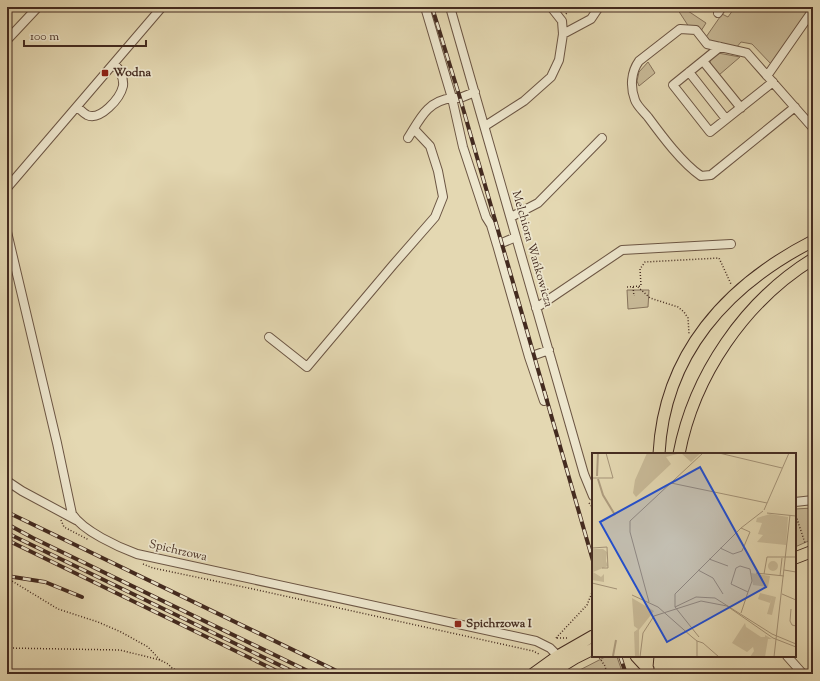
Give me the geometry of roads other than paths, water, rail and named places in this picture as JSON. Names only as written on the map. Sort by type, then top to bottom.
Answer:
[{"type":"main road","points":[[658,453],[663,415],[670,392],[681,364],[697,337],[729,299],[745,285],[774,263],[813,241]]},
{"type":"main road","points":[[679,453],[691,410],[703,380],[730,337],[743,320],[773,289],[813,259]]},
{"type":"main road","points":[[796,557],[809,548]]},
{"type":"main road","points":[[532,674],[561,660],[592,637]]},
{"type":"main road","points":[[549,674],[561,660],[592,655]]},
{"type":"main road","points":[[637,657],[648,672]]},
{"type":"main road","points":[[648,657],[648,672]]},
{"type":"street","points":[[7,40],[38,7]]},
{"type":"street","points":[[7,188],[162,7]]},
{"type":"street","points":[[425,7],[452,98],[463,147],[486,217],[491,225],[529,357],[544,401]]},
{"type":"street","name":"Melchiora Wańkowicza","points":[[450,7],[584,474],[592,494]]},
{"type":"street","points":[[485,126],[524,101],[551,77],[558,60],[563,34],[562,21],[551,7]]},
{"type":"street","points":[[563,34],[591,19],[599,7]]},
{"type":"street","points":[[720,47],[673,85],[710,132],[741,108],[770,79],[813,10]]},
{"type":"street","points":[[796,107],[711,175],[701,176],[694,171],[663,137],[635,100],[632,84],[633,74],[639,61],[680,29],[696,30],[707,44],[747,53],[796,107],[813,128]]},
{"type":"street","points":[[703,60],[741,108]]},
{"type":"street","points":[[77,107],[86,115],[94,116],[104,113],[123,86],[120,72],[114,63]]},
{"type":"street","points":[[689,72],[726,119]]},
{"type":"street","points":[[408,138],[428,107],[444,99],[460,98],[475,92]]},
{"type":"street","points":[[269,338],[307,368],[435,217],[443,197],[438,171],[430,146],[414,129]]},
{"type":"street","points":[[511,217],[538,204],[602,138]]},
{"type":"street","points":[[7,232],[57,443],[72,514],[76,521]]},
{"type":"street","points":[[497,245],[516,238]]},
{"type":"street","points":[[536,308],[622,250],[731,244]]},
{"type":"street","points":[[529,357],[549,350]]},
{"type":"street","name":"Spichrzowa","points":[[7,481],[76,521],[88,530],[124,549],[137,554],[536,641],[550,648],[561,660]]},
{"type":"street","points":[[796,502],[813,500]]},
{"type":"street","points":[[788,657],[803,674]]},
{"type":"railway","points":[[432,7],[460,98],[592,558]]},
{"type":"railway","points":[[7,512],[343,674]]},
{"type":"railway","points":[[7,524],[314,674]]},
{"type":"railway","points":[[7,533],[298,674]]},
{"type":"railway","points":[[7,540],[283,674]]},
{"type":"railway","points":[[7,576],[45,582],[82,597]]},
{"type":"railway","points":[[620,657],[626,674]]},
{"type":"place","name":"Wodna","points":[[105,73]]},
{"type":"place","name":"Spichrzowa I","points":[[458,624]]}]
